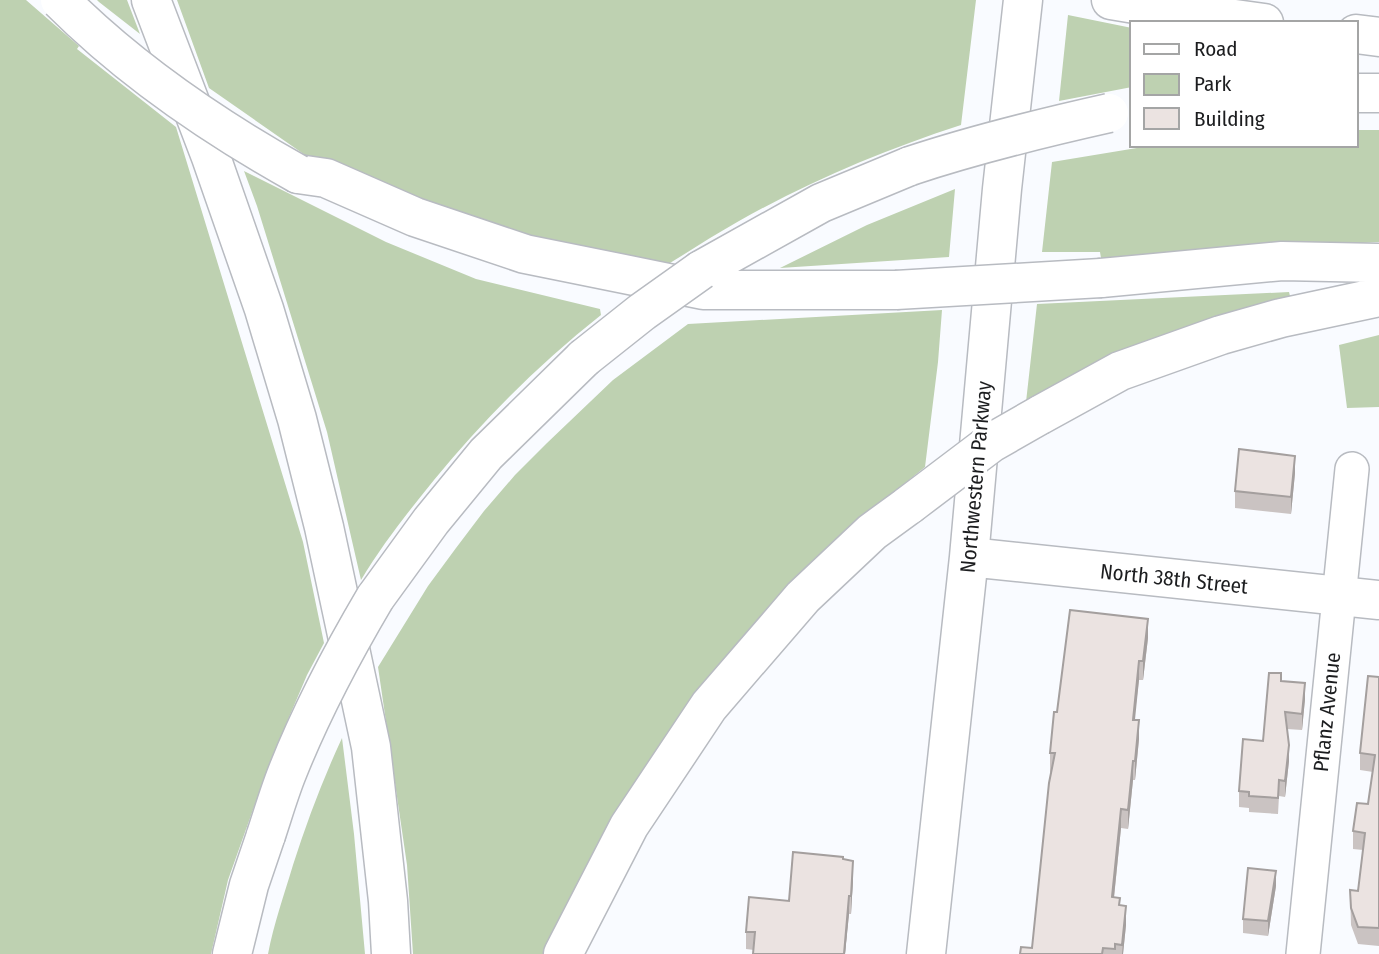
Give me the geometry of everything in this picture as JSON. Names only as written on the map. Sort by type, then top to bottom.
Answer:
[{"type":"main road","points":[[60,0],[158,85],[242,142],[298,174],[326,178],[415,217],[525,254],[703,290],[896,290],[1101,278],[1282,261],[1379,263]]},
{"type":"main road","points":[[135,0],[259,347],[289,446],[328,616],[355,779],[374,954]]},
{"type":"main road","points":[[151,0],[211,157],[264,309],[301,432],[371,747],[388,901],[391,954]]},
{"type":"main road","name":"Northwestern Parkway","points":[[926,954],[970,557],[1002,189],[1023,0]]},
{"type":"main road","points":[[1111,0],[1250,21]]},
{"type":"main road","points":[[1358,34],[1379,37]]},
{"type":"main road","points":[[1358,93],[1379,93]]},
{"type":"main road","points":[[232,954],[249,885],[287,774],[341,657],[375,598],[431,521],[486,454],[584,358],[701,270],[821,203],[910,166],[968,147],[1039,128],[1121,112]]},
{"type":"main road","points":[[563,954],[629,826],[709,706],[803,597],[873,532],[991,443],[1120,371],[1221,335],[1281,318],[1379,297]]},
{"type":"main road","name":"North 38th Street","points":[[970,557],[1379,600]]},
{"type":"street","name":"Pflanz Avenue","points":[[1303,954],[1352,469]]},
{"type":"green space","points":[[0,0],[26,0],[79,46],[77,49],[176,127],[303,542],[324,643],[307,675],[270,762],[228,880],[211,954],[0,954]]},
{"type":"green space","points":[[97,0],[127,0],[140,34],[99,2]]},
{"type":"green space","points":[[177,0],[976,0],[961,125],[820,180],[766,206],[665,266],[546,246],[315,162],[209,88]]},
{"type":"green space","points":[[1068,15],[1130,28],[1130,87],[1059,101]]},
{"type":"green space","points":[[1358,130],[1379,130],[1379,242],[1101,258],[1100,252],[1042,252],[1052,162],[1143,147],[1358,147]]},
{"type":"green space","points":[[244,171],[386,242],[476,279],[600,309],[601,315],[534,373],[453,457],[396,529],[361,580],[327,432]]},
{"type":"green space","points":[[955,189],[949,257],[780,268],[867,225]]},
{"type":"green space","points":[[1289,292],[1290,296],[1187,331],[1026,402],[1037,304]]},
{"type":"green space","points":[[942,310],[925,467],[862,518],[599,845],[543,954],[413,954],[407,865],[378,667],[428,586],[484,511],[515,475],[613,380],[688,324]]},
{"type":"green space","points":[[1379,335],[1379,407],[1347,408],[1339,345]]},
{"type":"green space","points":[[342,738],[365,954],[268,954],[279,909],[304,832]]},
{"type":"building","points":[[1239,449],[1295,456],[1291,497],[1235,491]]},
{"type":"building","points":[[1070,610],[1148,619],[1143,661],[1139,661],[1133,720],[1139,720],[1135,761],[1128,810],[1121,809],[1112,897],[1120,898],[1119,905],[1126,906],[1122,945],[1115,944],[1115,949],[1103,948],[1102,954],[1020,954],[1021,947],[1032,948],[1049,783],[1055,753],[1050,753],[1054,712],[1057,712]]},
{"type":"building","points":[[1269,673],[1281,673],[1281,681],[1305,683],[1302,714],[1285,712],[1289,745],[1285,781],[1279,780],[1278,798],[1249,796],[1249,792],[1239,791],[1243,739],[1263,741]]},
{"type":"building","points":[[1368,676],[1379,677],[1379,928],[1358,927],[1351,908],[1350,890],[1358,891],[1365,833],[1353,831],[1357,803],[1368,804],[1375,755],[1360,753]]},
{"type":"building","points":[[793,852],[843,857],[853,861],[844,954],[753,954],[755,932],[746,932],[749,897],[789,901]]},
{"type":"building","points":[[1248,868],[1276,871],[1268,921],[1243,919]]}]
